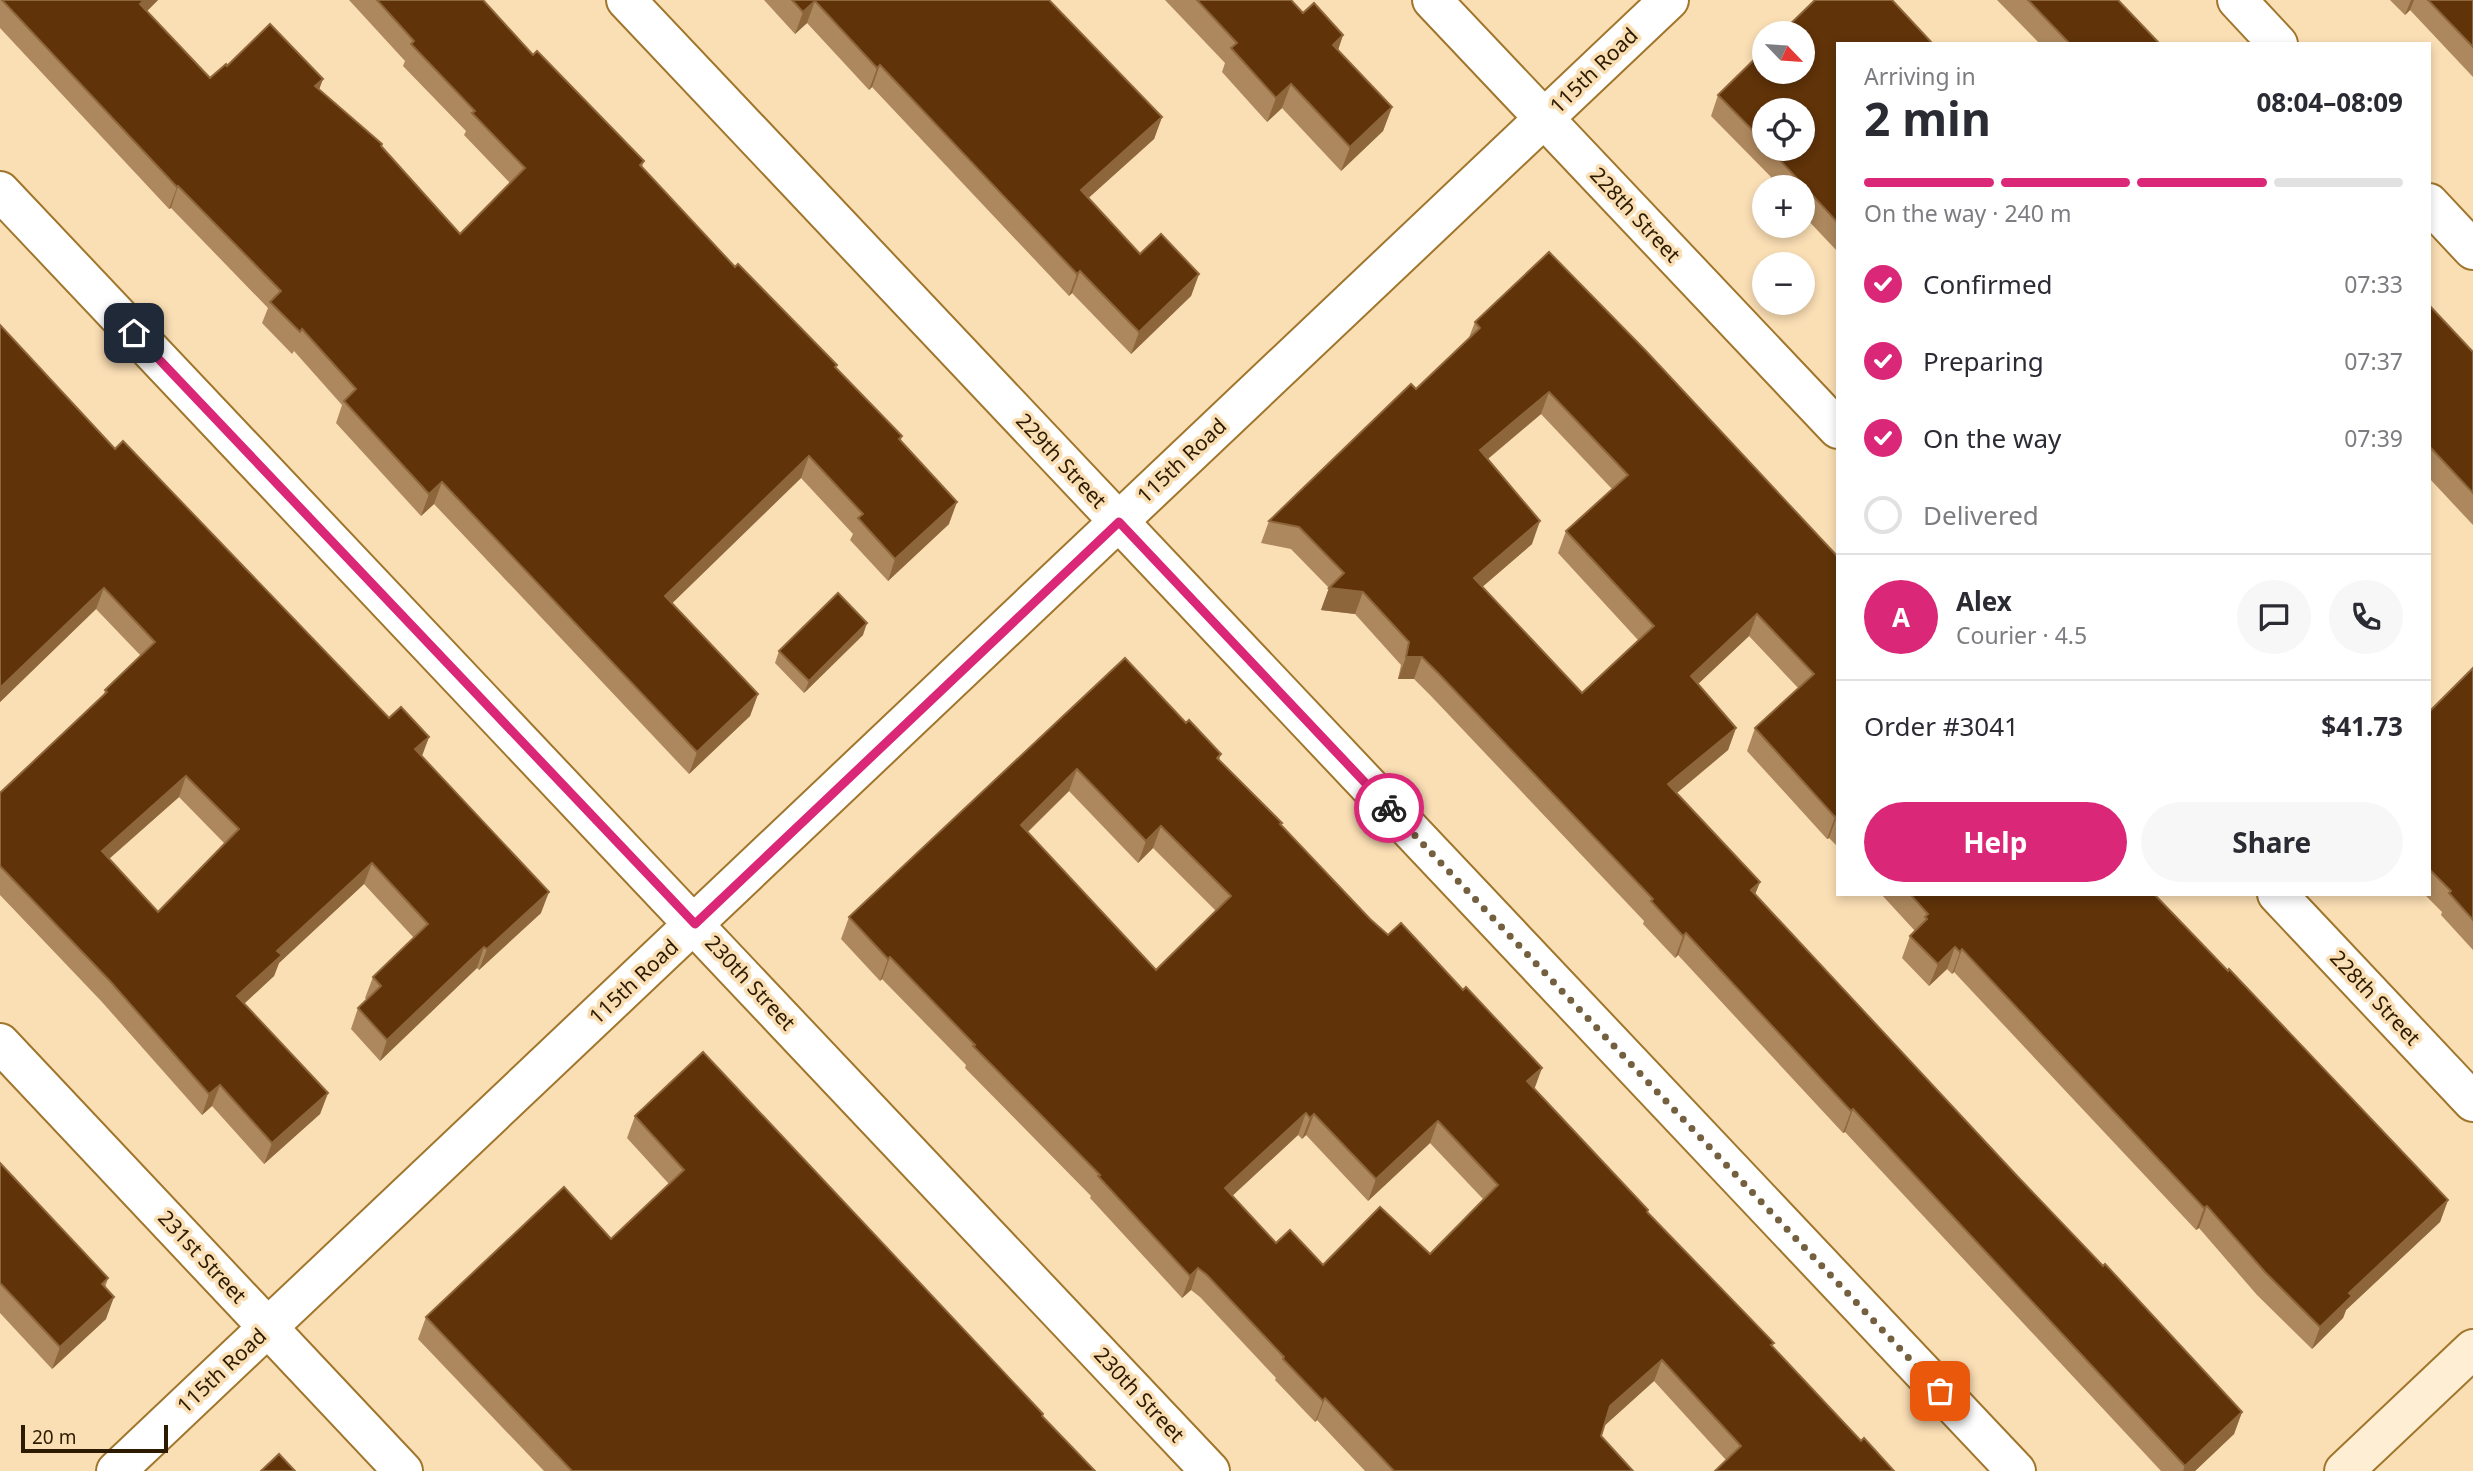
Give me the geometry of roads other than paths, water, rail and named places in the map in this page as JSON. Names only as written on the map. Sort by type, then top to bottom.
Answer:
[{"type":"main road","points":[[2344,1471],[2473,1349]]},
{"type":"street","name":"229th Street","points":[[626,0],[2015,1471]]},
{"type":"street","name":"228th Street","points":[[1432,0],[1836,427]]},
{"type":"street","name":"115th Road","points":[[116,1471],[1669,0]]},
{"type":"street","points":[[2237,0],[2276,42]]},
{"type":"street","name":"230th Street","points":[[0,191],[1210,1471]]},
{"type":"street","points":[[2431,205],[2473,250]]},
{"type":"street","name":"228th Street","points":[[2279,896],[2473,1102]]},
{"type":"street","name":"231st Street","points":[[0,1044],[403,1471]]}]
